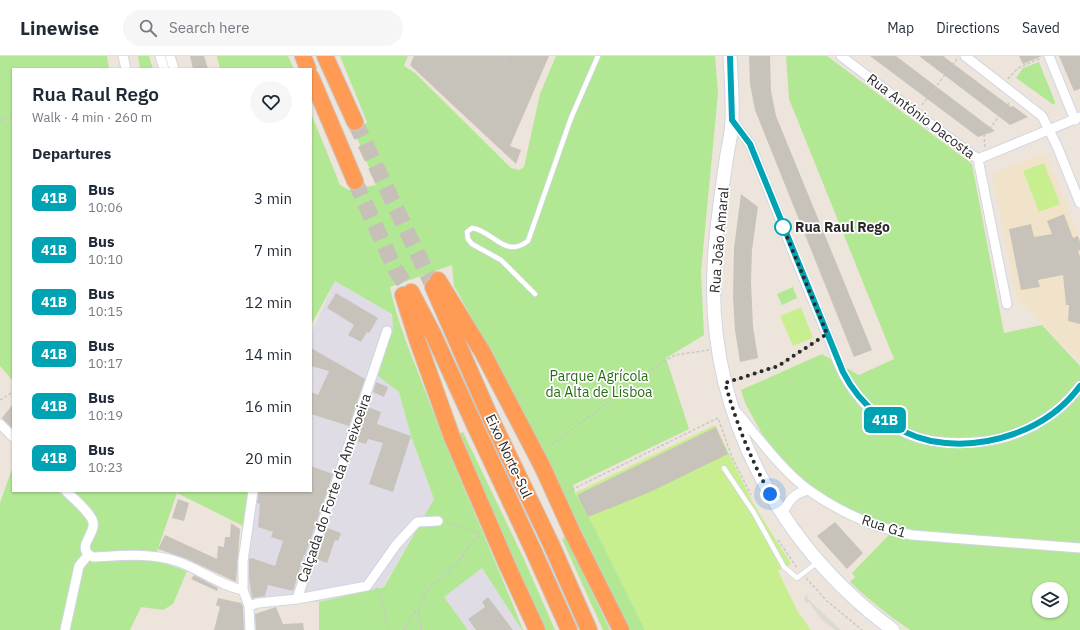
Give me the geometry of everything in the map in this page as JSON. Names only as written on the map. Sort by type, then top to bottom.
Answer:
[{"type":"highway","points":[[302,56],[308,68]]},
{"type":"highway","points":[[325,56],[355,122]]},
{"type":"highway","points":[[312,79],[355,180]]},
{"type":"highway","name":"Eixo Norte-Sul","points":[[589,630],[491,419],[435,281],[483,353],[543,468],[573,534],[621,630]]},
{"type":"highway","name":"Eixo Norte-Sul","points":[[536,630],[452,437],[418,342],[407,293],[433,334],[569,630]]},
{"type":"street","points":[[123,56],[126,68]]},
{"type":"street","points":[[160,56],[164,68]]},
{"type":"street","points":[[170,56],[174,68]]},
{"type":"street","name":"Rua João Amaral","points":[[730,56],[732,120],[716,231],[714,270],[714,307],[725,383],[739,429],[758,473],[782,514],[818,562],[860,604],[894,630]]},
{"type":"street","name":"Rua António Dacosta","points":[[842,56],[978,159],[1007,304]]},
{"type":"street","points":[[965,56],[1042,116],[1050,130],[1080,203]]},
{"type":"street","points":[[978,159],[1077,119],[1048,56]]},
{"type":"street","points":[[732,120],[750,144],[848,382],[861,399],[875,413],[891,424],[910,434],[930,441],[956,443],[981,442],[1002,438],[1044,420],[1061,407],[1080,386]]},
{"type":"street","name":"Calçada do Forte da Ameixoeira","points":[[249,606],[258,603],[296,599],[387,331]]},
{"type":"street","name":"Rua G1","points":[[732,406],[777,460],[809,490],[843,511],[888,530],[912,535],[1080,548]]},
{"type":"street","points":[[0,424],[12,436]]},
{"type":"street","points":[[782,514],[794,495],[809,490]]},
{"type":"street","points":[[67,492],[90,516],[93,522],[93,529],[86,543],[85,550],[88,555],[93,557],[139,555],[176,561],[231,588],[243,590]]},
{"type":"street","points":[[250,630],[249,606],[243,590],[243,561],[253,492]]},
{"type":"street","points":[[296,599],[367,586],[396,545],[417,522],[438,521]]},
{"type":"street","points":[[65,630],[79,566],[88,555]]},
{"type":"lane","points":[[534,294],[501,260],[472,244],[468,238],[467,232],[472,228],[480,229],[498,242],[511,248],[521,246],[528,241],[570,118],[598,56]]},
{"type":"lane","points":[[724,468],[754,513],[784,568],[797,578],[818,562]]},
{"type":"path","points":[[502,68],[505,56]]},
{"type":"path","points":[[916,113],[959,56]]},
{"type":"path","points":[[1003,85],[1015,70],[1048,56]]},
{"type":"path","points":[[984,136],[1010,102]]},
{"type":"path","points":[[0,121],[12,116]]},
{"type":"path","points":[[725,383],[778,366],[827,334]]},
{"type":"path","points":[[551,445],[658,365],[675,355],[719,348]]},
{"type":"path","points":[[0,400],[12,393]]},
{"type":"path","points":[[563,493],[718,418],[732,458],[752,497]]},
{"type":"path","points":[[421,630],[419,609],[421,601],[428,589],[460,559],[466,549],[483,533],[474,532],[438,521]]},
{"type":"path","points":[[777,539],[802,574],[828,601],[862,630]]},
{"type":"path","points":[[367,586],[377,588],[380,592],[388,630]]},
{"type":"path","points":[[404,630],[412,615],[419,609]]},
{"type":"shaded area","points":[[1045,153],[1080,238],[1080,362],[1017,299],[992,174]]},
{"type":"shaded area","points":[[335,281],[392,314],[393,327],[378,376],[399,392],[411,436],[434,499],[383,587],[319,602],[250,601],[246,571],[256,492],[312,492],[312,332]]},
{"type":"shaded area","points":[[482,568],[522,630],[468,630],[444,597]]},
{"type":"shaded area","points":[[806,595],[809,596],[807,598],[841,630],[835,630],[821,619],[809,602],[806,604],[804,598]]},
{"type":"green space","points":[[0,56],[107,56],[109,68],[12,68],[12,380],[0,366]]},
{"type":"green space","points":[[138,56],[149,56],[153,68],[140,68]]},
{"type":"green space","points":[[217,56],[288,56],[294,68],[220,68]]},
{"type":"green space","name":"Parque Agrícola da Alta de Lisboa","points":[[340,56],[408,56],[404,66],[415,73],[511,168],[519,170],[524,167],[540,94],[556,56],[715,56],[718,93],[701,272],[704,335],[666,358],[689,429],[573,485],[575,493],[593,524],[645,630],[630,630],[520,405],[454,286],[452,265],[390,287],[400,325],[409,350],[460,479],[523,630],[482,568],[444,597],[468,630],[319,630],[319,602],[384,587],[434,499],[411,436],[399,392],[378,376],[393,327],[392,314],[335,281],[312,323],[312,115],[340,185],[349,190],[376,185],[356,135],[367,122]]},
{"type":"green space","points":[[786,56],[827,56],[972,164],[1004,333],[1042,325],[1080,366],[1080,630],[910,630],[879,608],[850,582],[855,577],[852,573],[889,535],[851,520],[812,497],[762,434],[745,403],[741,390],[822,354],[859,375],[894,359],[789,99]]},
{"type":"green space","points":[[1039,62],[1055,102],[1054,105],[1016,78],[1023,68]]},
{"type":"green space","points":[[1044,163],[1060,204],[1039,212],[1023,171]]},
{"type":"green space","points":[[793,287],[797,298],[782,305],[777,294]]},
{"type":"green space","points":[[801,307],[813,338],[793,346],[780,316]]},
{"type":"green space","points":[[715,425],[753,503],[791,564],[778,571],[798,612],[811,630],[645,630],[593,525],[575,493]]},
{"type":"green space","points":[[463,432],[523,557],[555,630],[542,630],[459,434]]},
{"type":"green space","points":[[12,469],[12,492],[59,492],[61,494],[63,492],[250,492],[245,527],[177,493],[156,554],[158,561],[187,571],[173,604],[163,610],[141,607],[130,630],[0,630],[0,503]]},
{"type":"green space","points":[[566,537],[610,630],[603,630],[562,539]]},
{"type":"building","points":[[190,56],[204,56],[208,68],[193,68]]},
{"type":"building","points":[[414,56],[549,56],[510,146],[521,150],[516,164],[410,65]]},
{"type":"building","points":[[749,56],[770,56],[771,91],[776,116],[872,350],[854,357],[755,110],[750,84]]},
{"type":"building","points":[[870,56],[896,56],[995,131],[978,137]]},
{"type":"building","points":[[919,56],[943,56],[1011,107],[1013,106],[1028,117],[1010,125]]},
{"type":"building","points":[[1019,56],[1042,56],[1023,64]]},
{"type":"building","points":[[1059,56],[1080,56],[1080,89],[1074,91]]},
{"type":"building","points":[[741,194],[758,207],[752,250],[751,281],[753,327],[758,358],[740,362],[735,330],[733,297],[734,248]]},
{"type":"building","points":[[1064,214],[1073,238],[1078,236],[1080,242],[1080,250],[1078,251],[1080,257],[1080,324],[1068,321],[1069,305],[1066,305],[1063,275],[1038,280],[1040,287],[1021,290],[1009,229],[1031,224],[1034,237],[1052,234],[1047,221]]},
{"type":"building","points":[[336,293],[378,318],[369,333],[367,332],[361,342],[348,335],[354,325],[327,308]]},
{"type":"building","points":[[312,349],[365,379],[349,426],[312,414],[312,392],[318,395],[329,371],[312,366]]},
{"type":"building","points":[[376,382],[388,387],[384,397],[373,392]]},
{"type":"building","points":[[12,405],[12,428],[2,418]]},
{"type":"building","points":[[368,407],[381,412],[377,424],[411,436],[393,492],[369,484],[383,443],[368,439],[366,444],[356,441]]},
{"type":"building","points":[[716,427],[728,454],[648,493],[588,517],[577,495]]},
{"type":"building","points":[[312,466],[333,474],[304,555],[293,591],[268,585],[265,596],[252,598],[249,578],[249,559],[252,558],[275,566],[283,541],[271,537],[273,532],[258,527],[260,504],[257,503],[259,492],[312,492]]},
{"type":"building","points":[[178,499],[189,503],[184,521],[172,518]]},
{"type":"building","points":[[835,522],[863,553],[847,569],[817,536]]},
{"type":"building","points":[[231,523],[240,529],[236,582],[187,559],[158,549],[165,535],[217,559],[218,546],[224,547],[225,537],[230,537]]},
{"type":"building","points":[[327,528],[341,533],[338,541],[335,540],[327,563],[317,559]]},
{"type":"building","points":[[194,575],[218,588],[217,591],[191,579]]},
{"type":"building","points":[[488,597],[513,630],[476,630],[468,619],[485,607],[482,602]]},
{"type":"building","points":[[218,598],[241,603],[243,607],[244,630],[214,630],[220,607],[216,605]]},
{"type":"building","points":[[276,607],[283,624],[303,623],[304,630],[256,630],[255,614]]},
{"type":"tunnel","points":[[355,122],[431,282]]},
{"type":"tunnel","points":[[355,181],[395,269],[411,292]]},
{"type":"bus line","name":"41B","points":[[730,56],[732,120],[750,144],[838,362],[848,382],[861,399],[875,413],[900,429],[930,441],[956,443],[981,442],[1002,438],[1044,420],[1061,407],[1080,386]]},
{"type":"place","name":"Rua Raul Rego","points":[[783,227]]},
{"type":"route","points":[[770,494],[758,473],[739,429],[725,383],[778,366],[827,334],[783,227]]}]
